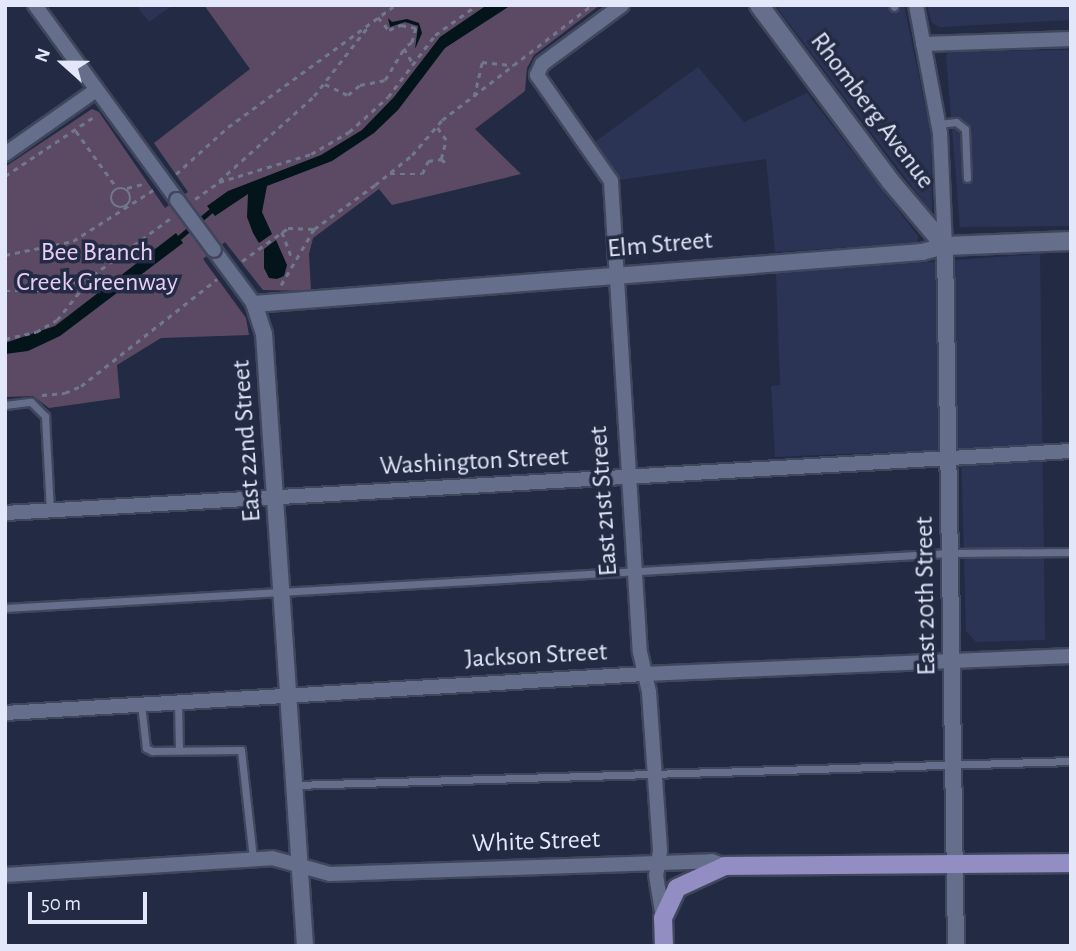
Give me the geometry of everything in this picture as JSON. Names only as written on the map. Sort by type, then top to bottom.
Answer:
[{"type":"main road","name":"Rhomberg Avenue","points":[[760,5],[891,182],[945,246]]},
{"type":"main road","name":"Elm Street","points":[[945,246],[1071,241]]},
{"type":"main road","name":"White Street","points":[[725,866],[1071,863]]},
{"type":"main road","points":[[663,918],[677,888],[725,866]]},
{"type":"main road","name":"East 21st Street","points":[[663,918],[664,946]]},
{"type":"street","name":"East 22nd Street","points":[[35,5],[254,304],[264,334],[274,498],[284,592],[292,785],[305,946]]},
{"type":"street","name":"East 21st Street","points":[[622,5],[542,64],[537,75],[611,181],[629,477],[655,774],[657,864],[663,918]]},
{"type":"street","points":[[915,5],[939,124],[945,246]]},
{"type":"street","points":[[923,44],[1071,39]]},
{"type":"street","points":[[5,154],[96,90]]},
{"type":"street","name":"Elm Street","points":[[254,304],[922,252],[945,246]]},
{"type":"street","name":"East 20th Street","points":[[945,246],[956,946]]},
{"type":"street","name":"Washington Street","points":[[5,513],[1071,451]]},
{"type":"street","name":"Jackson Street","points":[[5,713],[645,674],[952,658],[1071,656]]},
{"type":"street","name":"White Street","points":[[5,875],[272,858],[330,874],[712,862],[725,866]]},
{"type":"lane","points":[[939,124],[956,122],[965,129],[967,178]]},
{"type":"lane","points":[[5,405],[31,402],[45,416],[50,511]]},
{"type":"lane","points":[[5,608],[950,552],[1071,552]]},
{"type":"lane","points":[[177,702],[179,750]]},
{"type":"lane","points":[[141,704],[146,748],[241,750],[253,859]]},
{"type":"lane","points":[[292,785],[953,762],[1071,761]]},
{"type":"path","points":[[176,174],[228,127],[395,5]]},
{"type":"path","points":[[219,182],[266,170],[333,143],[374,111],[447,23],[477,5]]},
{"type":"path","points":[[281,285],[293,260],[314,229],[390,174],[436,126],[592,5]]},
{"type":"path","points":[[325,84],[344,96],[360,85],[381,82],[404,48],[412,43],[416,28],[401,25],[389,30],[379,17]]},
{"type":"path","points":[[5,339],[36,332],[57,320],[93,275],[183,204],[219,182],[325,84],[368,25]]},
{"type":"path","points":[[404,48],[413,64]]},
{"type":"path","points":[[474,97],[482,62],[513,65]]},
{"type":"path","points":[[5,176],[92,118]]},
{"type":"path","points":[[436,126],[446,140],[441,159]]},
{"type":"path","points":[[75,130],[117,188]]},
{"type":"path","points":[[390,174],[422,174],[428,161],[441,159],[449,165]]},
{"type":"path","points":[[117,188],[143,184]]},
{"type":"path","points":[[117,188],[111,200],[121,208],[131,201],[127,188]]},
{"type":"path","points":[[5,255],[73,241],[153,190]]},
{"type":"path","points":[[240,262],[293,226],[314,229]]},
{"type":"path","points":[[282,232],[293,260]]},
{"type":"path","points":[[5,291],[42,291],[93,275]]},
{"type":"path","points":[[36,393],[57,395],[80,386],[218,279]]},
{"type":"shaded area","points":[[136,5],[173,5],[149,22]]},
{"type":"shaded area","points":[[487,5],[511,5],[445,48],[398,110],[374,133],[332,161],[267,186],[262,212],[272,234],[259,243],[247,217],[248,194],[215,216],[207,206],[228,191],[321,155],[362,130],[394,97],[440,37]]},
{"type":"shaded area","points":[[775,5],[904,5],[931,134],[932,213]]},
{"type":"shaded area","points":[[927,5],[1071,5],[1071,20],[940,27],[932,23]]},
{"type":"shaded area","points":[[388,18],[392,22],[407,19],[419,23],[422,33],[415,49],[418,26],[405,22],[390,27]]},
{"type":"shaded area","points":[[1071,50],[1071,226],[960,227],[946,55],[951,51]]},
{"type":"shaded area","points":[[698,67],[744,122],[807,93],[918,236],[917,243],[775,252],[766,159],[618,180],[592,144]]},
{"type":"shaded area","points":[[176,233],[183,243],[60,336],[28,351],[5,354],[5,343],[55,326]]},
{"type":"shaded area","points":[[276,240],[287,265],[284,276],[277,279],[269,278],[264,268],[264,249]]},
{"type":"shaded area","points":[[1040,254],[1045,640],[976,642],[966,631],[961,449],[775,457],[771,386],[780,385],[776,273]]},
{"type":"green space","name":"Bee Branch Creek Greenway","points":[[204,5],[600,5],[534,55],[527,68],[525,91],[475,129],[521,174],[392,205],[379,189],[313,238],[309,254],[311,291],[263,290],[225,242],[203,259],[246,318],[249,335],[161,338],[117,365],[120,398],[49,408],[33,396],[5,397],[5,167],[92,109],[99,112],[165,208],[188,192],[154,143],[250,69]]},
{"type":"waterway","points":[[175,241],[214,208]]}]
